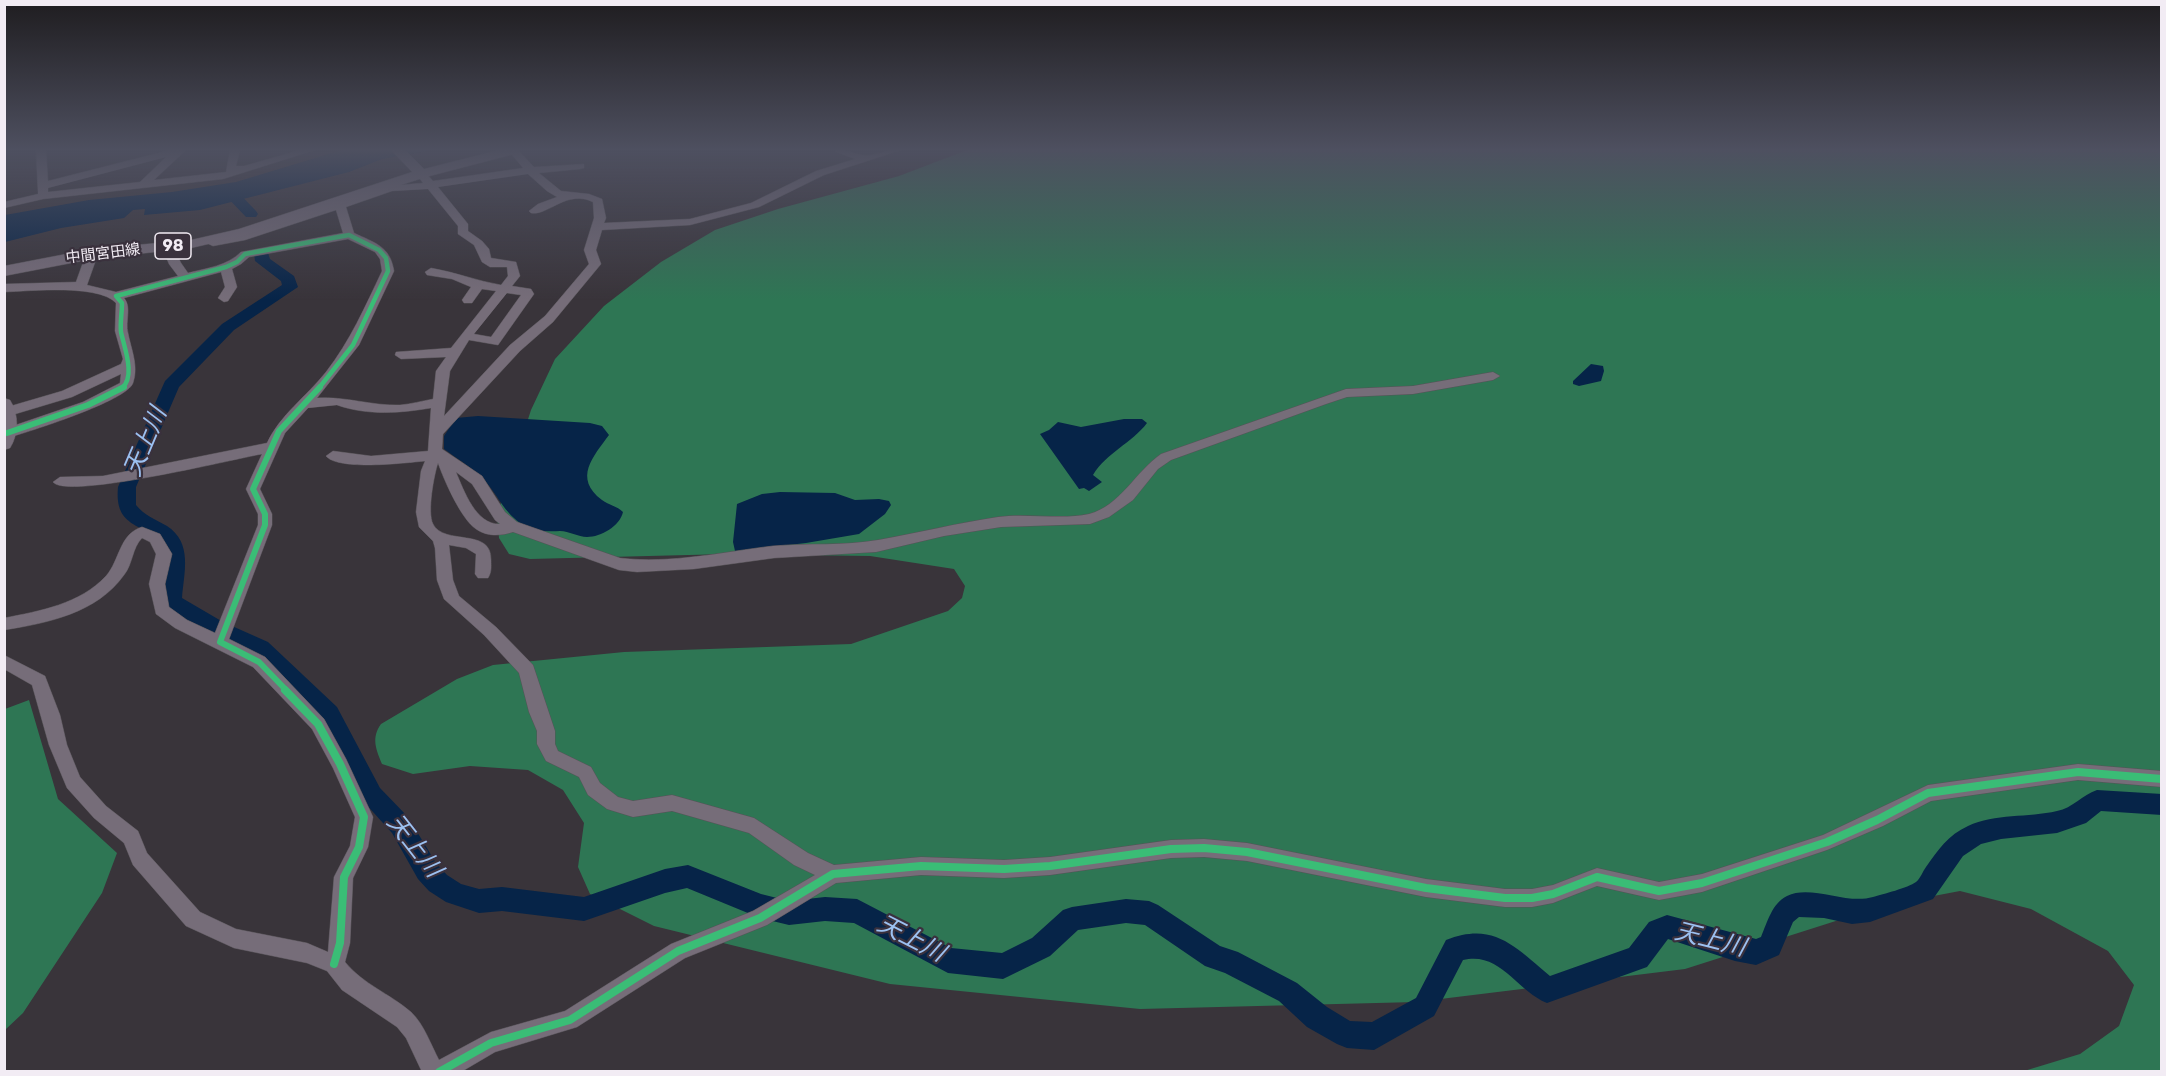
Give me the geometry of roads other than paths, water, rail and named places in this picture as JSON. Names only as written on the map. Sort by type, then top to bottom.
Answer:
[{"type":"main road","name":"中間宮田線","points":[[4,271],[92,254],[168,247],[206,240],[260,227],[346,200]]},
{"type":"main road","points":[[6,408],[6,439]]},
{"type":"street","points":[[206,240],[213,243],[242,238],[356,200]]},
{"type":"street","points":[[443,200],[464,226],[462,232],[483,249],[486,260],[490,263],[512,264],[514,276],[454,352],[443,371],[436,433],[438,455],[478,523],[496,530],[506,530],[512,526]]},
{"type":"street","points":[[535,211],[540,206],[560,200]]},
{"type":"street","points":[[436,433],[515,348],[549,319],[589,273],[595,264],[590,249],[600,218],[596,200]]},
{"type":"street","points":[[598,227],[690,222],[755,205],[765,200]]},
{"type":"street","points":[[340,206],[349,235]]},
{"type":"street","points":[[4,288],[81,286],[116,296],[226,267],[237,262],[245,254],[349,235],[379,250],[386,258],[388,271],[349,351],[279,431],[271,447],[253,489],[265,514],[265,525],[220,642]]},
{"type":"street","points":[[242,238],[245,254]]},
{"type":"street","points":[[168,247],[175,264],[186,278]]},
{"type":"street","points":[[81,286],[92,254]]},
{"type":"street","points":[[224,298],[231,287],[226,267]]},
{"type":"street","points":[[431,272],[455,276],[479,285],[527,292],[528,294],[494,342]]},
{"type":"street","points":[[468,300],[479,285]]},
{"type":"street","points":[[6,408],[67,394],[125,367],[129,359],[121,331],[122,303],[116,296]]},
{"type":"street","points":[[466,336],[515,348]]},
{"type":"street","points":[[401,355],[416,352],[441,355],[454,352]]},
{"type":"street","points":[[6,439],[113,393],[126,385],[128,381],[125,367]]},
{"type":"street","points":[[333,456],[370,461],[438,455],[477,480],[500,516],[512,526],[619,564],[638,566],[694,563],[774,552],[876,546],[944,531],[1001,522],[1090,519],[1104,513],[1128,496],[1153,466],[1166,457],[1321,401],[1346,393],[1413,390],[1493,376]]},
{"type":"street","points":[[303,404],[338,401],[350,405],[400,409],[438,402]]},
{"type":"street","points":[[60,482],[122,478],[271,447]]},
{"type":"street","points":[[438,455],[428,471],[423,512],[426,527],[439,538],[443,548],[445,580],[452,599],[490,631],[527,670],[538,712],[546,731],[546,744],[552,756],[585,772],[594,789],[613,803],[633,809],[672,803],[754,826],[801,859],[833,874]]},
{"type":"street","points":[[4,624],[51,614],[91,597],[120,569],[132,539],[142,532],[155,538],[164,554],[158,584],[162,610],[181,624],[259,662],[318,724],[340,764],[364,817],[359,847],[344,877],[340,943],[334,964]]},
{"type":"street","points":[[439,538],[470,543],[484,551],[483,574]]},
{"type":"street","points":[[4,661],[39,681],[51,715],[58,746],[73,782],[100,812],[131,837],[140,859],[193,919],[234,938],[307,953],[334,964],[350,983],[404,1020],[413,1031],[434,1071],[491,1043],[570,1020],[678,951],[760,918],[833,874],[921,866],[1004,869],[1050,866],[1171,849],[1204,848],[1247,852],[1426,888],[1505,898],[1532,898],[1553,894],[1598,877],[1659,891],[1702,883],[1827,842],[1877,820],[1928,793],[2078,772],[2162,779]]},
{"type":"water","points":[[88,200],[238,200],[200,210],[144,215],[145,209],[133,210],[124,218],[61,228],[5,242],[5,215]]},
{"type":"water","points":[[1591,364],[1603,366],[1601,381],[1579,386],[1573,384],[1573,381]]},
{"type":"water","points":[[478,416],[590,423],[602,426],[609,435],[592,459],[587,476],[593,492],[623,512],[618,522],[604,533],[587,537],[563,531],[529,528],[520,523],[508,512],[481,477],[444,449],[444,436],[456,418]]},
{"type":"water","points":[[1124,419],[1142,419],[1147,423],[1098,467],[1093,475],[1102,482],[1089,491],[1084,488],[1079,489],[1040,434],[1058,422],[1081,427]]},
{"type":"water","points":[[835,493],[855,500],[889,501],[891,505],[885,514],[859,534],[735,551],[733,542],[737,504],[762,494]]},
{"type":"waterway","name":"天上川","points":[[238,200],[251,214]]},
{"type":"waterway","name":"天上川","points":[[262,253],[263,261],[289,279],[290,287],[228,327],[171,385],[127,487],[127,506],[137,518],[164,534],[174,545],[176,564],[172,602],[216,628],[261,648],[281,666],[291,679],[329,714],[372,795],[400,825],[427,871],[438,883],[455,894],[479,901],[502,899],[584,909],[665,881],[688,876],[760,906],[789,913],[825,909],[857,911],[948,960],[1003,966],[1041,947],[1072,919],[1126,911],[1149,913],[1214,957],[1229,961],[1288,992],[1317,1017],[1347,1034],[1374,1036],[1425,1007],[1455,949],[1476,944],[1498,950],[1547,990],[1638,958],[1658,931],[1667,927],[1735,948],[1756,952],[1770,946],[1784,914],[1794,905],[1824,906],[1852,912],[1870,910],[1924,891],[1954,848],[1975,834],[2001,828],[2057,822],[2078,815],[2097,800],[2162,805]]}]
